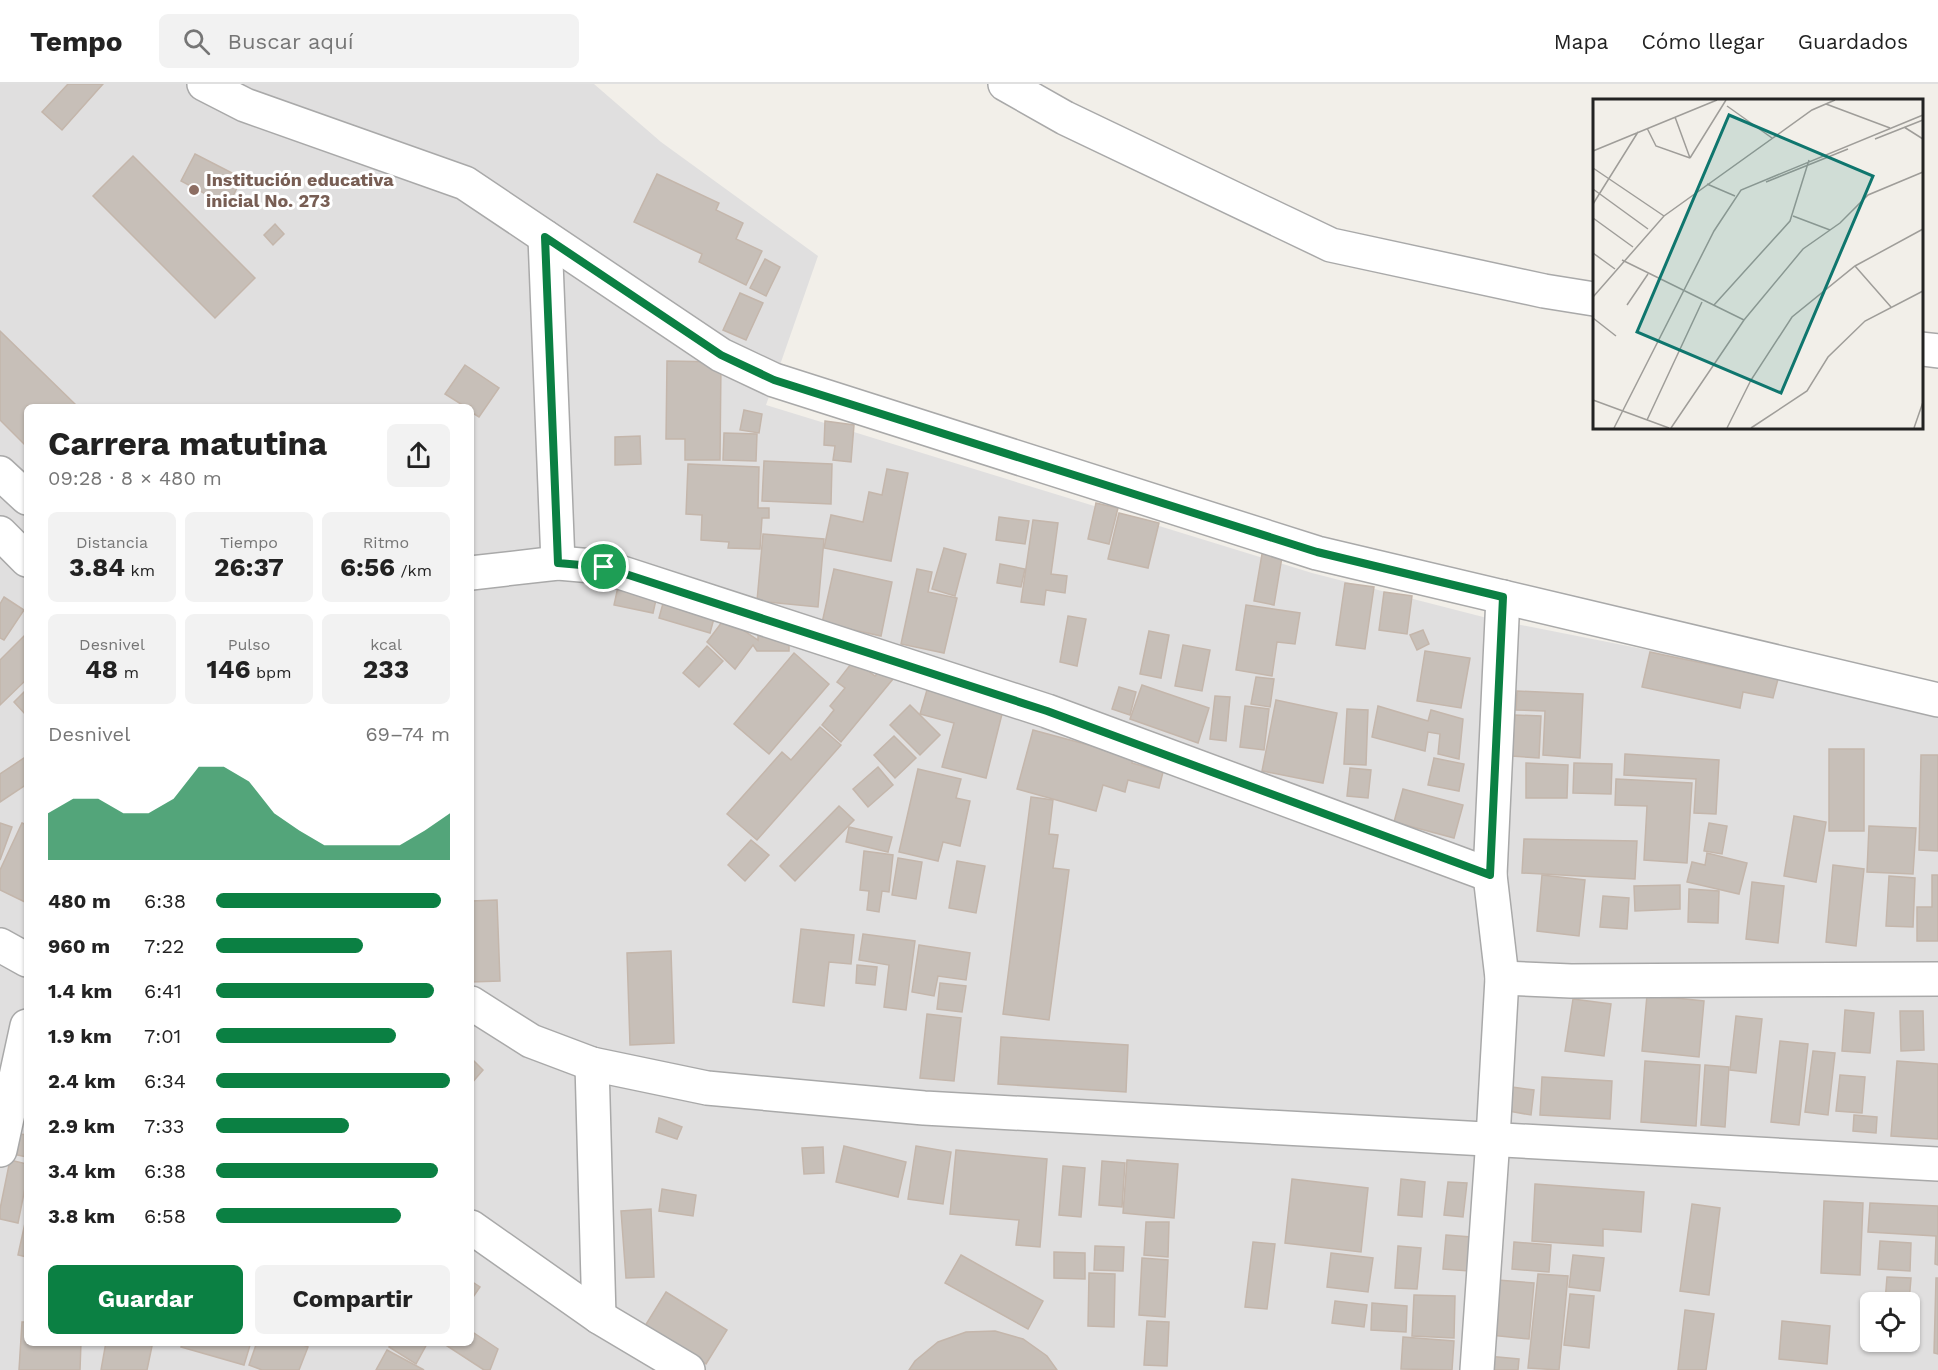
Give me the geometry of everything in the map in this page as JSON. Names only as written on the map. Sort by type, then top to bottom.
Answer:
[{"type":"street","points":[[204,84],[244,105],[465,183],[721,355],[774,380],[1317,552],[1938,700]]},
{"type":"street","points":[[1005,84],[1065,118],[1331,245],[1544,291],[1593,299]]},
{"type":"street","points":[[545,237],[558,563]]},
{"type":"street","points":[[1923,349],[1938,351]]},
{"type":"street","points":[[0,473],[24,495]]},
{"type":"street","points":[[0,533],[24,557]]},
{"type":"street","points":[[474,573],[558,563],[604,567],[1047,711],[1490,875]]},
{"type":"street","points":[[1477,1370],[1502,978],[1490,875],[1503,597]]},
{"type":"street","points":[[0,945],[24,958]]},
{"type":"street","points":[[1502,978],[1571,981],[1938,979]]},
{"type":"street","points":[[474,1005],[531,1041],[592,1064],[707,1088],[924,1108],[1938,1164]]},
{"type":"street","points":[[0,1149],[24,1040]]},
{"type":"street","points":[[592,1064],[599,1317]]},
{"type":"street","points":[[474,1229],[599,1317],[688,1370]]},
{"type":"shaded area","points":[[0,84],[594,84],[661,142],[818,256],[766,405],[1312,573],[1491,619],[1938,707],[1938,1370],[0,1370]]},
{"type":"building","points":[[68,84],[103,84],[62,130],[42,112]]},
{"type":"building","points":[[195,154],[242,178],[228,206],[181,181]]},
{"type":"building","points":[[133,156],[255,278],[215,318],[93,196]]},
{"type":"building","points":[[657,174],[719,203],[716,210],[743,223],[736,239],[762,251],[746,285],[699,262],[702,254],[634,222]]},
{"type":"building","points":[[275,224],[284,234],[273,245],[264,235]]},
{"type":"building","points":[[765,259],[780,267],[766,296],[750,288]]},
{"type":"building","points":[[740,293],[763,303],[746,340],[723,330]]},
{"type":"building","points":[[0,331],[75,404],[24,404],[24,444],[0,420]]},
{"type":"building","points":[[667,361],[721,362],[720,460],[685,460],[685,439],[666,439]]},
{"type":"building","points":[[465,365],[499,388],[479,417],[474,414],[474,404],[461,404],[445,394]]},
{"type":"building","points":[[744,410],[762,414],[759,433],[740,430]]},
{"type":"building","points":[[825,421],[854,425],[851,462],[833,460],[835,446],[824,445]]},
{"type":"building","points":[[724,433],[757,434],[756,461],[723,460]]},
{"type":"building","points":[[640,436],[641,464],[615,465],[615,437]]},
{"type":"building","points":[[764,461],[832,464],[831,504],[762,501]]},
{"type":"building","points":[[688,464],[759,467],[758,508],[769,508],[769,518],[762,518],[760,549],[728,548],[729,542],[701,540],[702,515],[686,514]]},
{"type":"building","points":[[887,469],[908,473],[891,561],[824,548],[831,515],[863,522],[869,492],[882,495]]},
{"type":"building","points":[[1096,503],[1118,508],[1109,544],[1088,539]]},
{"type":"building","points":[[1119,513],[1159,523],[1148,568],[1108,559]]},
{"type":"building","points":[[999,517],[1029,521],[1025,544],[996,540]]},
{"type":"building","points":[[1033,520],[1058,523],[1051,574],[1067,576],[1065,593],[1046,590],[1044,605],[1021,602]]},
{"type":"building","points":[[763,534],[824,539],[818,607],[757,601]]},
{"type":"building","points":[[944,548],[966,554],[955,596],[932,589]]},
{"type":"building","points":[[1262,554],[1282,557],[1274,605],[1254,601]]},
{"type":"building","points":[[1000,564],[1025,569],[1021,587],[997,583]]},
{"type":"building","points":[[834,569],[892,582],[881,636],[822,623]]},
{"type":"building","points":[[917,569],[932,572],[928,592],[957,598],[944,653],[901,644]]},
{"type":"building","points":[[1345,583],[1374,587],[1365,649],[1336,645]]},
{"type":"building","points":[[618,587],[657,595],[653,613],[614,605]]},
{"type":"building","points":[[1384,592],[1412,596],[1407,634],[1379,630]]},
{"type":"building","points":[[665,596],[716,611],[710,633],[659,618]]},
{"type":"building","points":[[4,597],[24,610],[4,640],[0,638],[0,604]]},
{"type":"building","points":[[1246,605],[1300,613],[1295,644],[1277,642],[1272,676],[1236,670]]},
{"type":"building","points":[[1068,616],[1086,619],[1077,666],[1060,662]]},
{"type":"building","points":[[725,618],[758,640],[758,631],[789,632],[789,651],[757,651],[753,645],[735,669],[707,642]]},
{"type":"building","points":[[1423,630],[1429,644],[1417,650],[1410,635]]},
{"type":"building","points":[[1149,631],[1169,635],[1161,678],[1140,674]]},
{"type":"building","points":[[24,636],[24,682],[0,705],[0,660]]},
{"type":"building","points":[[1183,645],[1210,650],[1202,691],[1175,686]]},
{"type":"building","points":[[707,646],[723,661],[699,687],[683,673]]},
{"type":"building","points":[[1425,651],[1470,658],[1461,708],[1417,701]]},
{"type":"building","points":[[1650,652],[1778,679],[1773,698],[1743,692],[1740,708],[1642,687]]},
{"type":"building","points":[[794,653],[829,684],[769,754],[734,724]]},
{"type":"building","points":[[854,660],[875,676],[881,669],[893,679],[841,742],[822,725],[834,710],[830,706],[845,688],[837,682]]},
{"type":"building","points":[[1256,677],[1274,679],[1270,707],[1251,704]]},
{"type":"building","points":[[1142,685],[1209,708],[1198,743],[1130,719]]},
{"type":"building","points":[[1119,687],[1136,692],[1130,715],[1112,709]]},
{"type":"building","points":[[927,690],[1003,710],[986,778],[942,767],[954,723],[920,714]]},
{"type":"building","points":[[1517,691],[1583,694],[1580,758],[1543,755],[1545,711],[1516,710]]},
{"type":"building","points":[[24,692],[24,713],[14,702]]},
{"type":"building","points":[[1215,696],[1230,697],[1226,741],[1210,739]]},
{"type":"building","points":[[1276,700],[1337,713],[1323,783],[1262,771]]},
{"type":"building","points":[[910,705],[940,735],[920,755],[890,725]]},
{"type":"building","points":[[1245,706],[1269,709],[1264,750],[1240,747]]},
{"type":"building","points":[[1378,706],[1428,721],[1431,710],[1463,719],[1459,759],[1438,754],[1440,734],[1428,732],[1425,751],[1372,737]]},
{"type":"building","points":[[1347,709],[1368,710],[1366,765],[1344,764]]},
{"type":"building","points":[[1515,715],[1541,716],[1539,758],[1512,756]]},
{"type":"building","points":[[820,727],[841,745],[757,840],[727,814],[782,752],[791,760]]},
{"type":"building","points":[[1033,730],[1133,757],[1132,763],[1163,772],[1159,788],[1128,780],[1125,792],[1103,785],[1096,811],[1017,789]]},
{"type":"building","points":[[894,736],[916,758],[895,778],[874,755]]},
{"type":"building","points":[[1829,749],[1864,749],[1864,831],[1829,831]]},
{"type":"building","points":[[1625,754],[1719,760],[1716,814],[1694,813],[1696,779],[1624,775]]},
{"type":"building","points":[[1921,755],[1938,755],[1938,851],[1919,850]]},
{"type":"building","points":[[24,758],[24,786],[0,802],[0,774]]},
{"type":"building","points":[[1434,758],[1464,764],[1459,791],[1428,785]]},
{"type":"building","points":[[1526,763],[1568,765],[1567,798],[1526,798]]},
{"type":"building","points":[[1574,763],[1612,764],[1611,794],[1573,793]]},
{"type":"building","points":[[878,767],[893,785],[868,807],[853,789]]},
{"type":"building","points":[[1350,768],[1371,770],[1368,798],[1347,796]]},
{"type":"building","points":[[918,769],[961,779],[956,798],[970,801],[960,846],[943,842],[938,861],[899,852]]},
{"type":"building","points":[[1616,779],[1692,783],[1687,863],[1644,860],[1647,806],[1615,805]]},
{"type":"building","points":[[1403,789],[1463,805],[1454,838],[1394,822]]},
{"type":"building","points":[[1031,797],[1053,800],[1049,834],[1058,835],[1053,868],[1069,870],[1049,1020],[1003,1014]]},
{"type":"building","points":[[839,806],[854,820],[795,881],[780,866]]},
{"type":"building","points":[[1794,816],[1826,822],[1816,882],[1784,876]]},
{"type":"building","points":[[0,823],[12,827],[0,860]]},
{"type":"building","points":[[22,823],[24,824],[24,902],[0,890],[0,870]]},
{"type":"building","points":[[1709,823],[1727,826],[1722,854],[1704,851]]},
{"type":"building","points":[[1869,826],[1916,828],[1913,874],[1867,872]]},
{"type":"building","points":[[849,827],[892,837],[888,852],[846,842]]},
{"type":"building","points":[[1524,839],[1637,841],[1635,879],[1522,873]]},
{"type":"building","points":[[751,840],[769,855],[745,881],[728,865]]},
{"type":"building","points":[[864,851],[893,855],[889,892],[882,891],[879,912],[867,910],[869,891],[860,890]]},
{"type":"building","points":[[1707,853],[1747,863],[1739,894],[1687,882],[1692,862],[1705,865]]},
{"type":"building","points":[[898,858],[922,862],[916,899],[892,895]]},
{"type":"building","points":[[957,861],[985,866],[976,913],[949,908]]},
{"type":"building","points":[[1833,865],[1864,869],[1856,946],[1826,942]]},
{"type":"building","points":[[1542,875],[1585,880],[1579,936],[1537,931]]},
{"type":"building","points":[[1932,875],[1938,875],[1938,941],[1917,941],[1917,907],[1932,907]]},
{"type":"building","points":[[1889,876],[1915,878],[1913,927],[1886,926]]},
{"type":"building","points":[[1752,882],[1784,886],[1778,943],[1746,939]]},
{"type":"building","points":[[1680,885],[1680,909],[1635,911],[1634,886]]},
{"type":"building","points":[[1689,889],[1719,891],[1718,923],[1688,922]]},
{"type":"building","points":[[1603,896],[1629,898],[1627,929],[1600,927]]},
{"type":"building","points":[[497,900],[500,981],[474,982],[474,901]]},
{"type":"building","points":[[801,929],[854,935],[851,964],[829,962],[824,1006],[793,1002]]},
{"type":"building","points":[[863,934],[915,941],[906,1010],[884,1007],[889,965],[859,960]]},
{"type":"building","points":[[919,945],[970,953],[966,980],[938,976],[934,996],[912,992]]},
{"type":"building","points":[[671,951],[674,1043],[630,1045],[627,953]]},
{"type":"building","points":[[857,965],[877,967],[875,985],[856,983]]},
{"type":"building","points":[[940,983],[966,986],[962,1012],[937,1009]]},
{"type":"building","points":[[1647,995],[1704,1001],[1699,1057],[1642,1051]]},
{"type":"building","points":[[1573,999],[1611,1004],[1604,1056],[1565,1051]]},
{"type":"building","points":[[1845,1010],[1874,1013],[1870,1053],[1842,1051]]},
{"type":"building","points":[[1900,1011],[1923,1011],[1924,1050],[1901,1051]]},
{"type":"building","points":[[927,1014],[961,1018],[954,1081],[920,1078]]},
{"type":"building","points":[[1736,1016],[1762,1019],[1756,1073],[1730,1070]]},
{"type":"building","points":[[1001,1037],[1128,1045],[1126,1092],[998,1084]]},
{"type":"building","points":[[1780,1041],[1808,1044],[1799,1125],[1771,1122]]},
{"type":"building","points":[[1813,1051],[1835,1053],[1828,1115],[1805,1112]]},
{"type":"building","points":[[474,1061],[483,1070],[474,1080]]},
{"type":"building","points":[[1645,1061],[1700,1065],[1696,1126],[1641,1122]]},
{"type":"building","points":[[1897,1061],[1938,1064],[1938,1139],[1891,1136]]},
{"type":"building","points":[[1705,1065],[1729,1067],[1725,1127],[1701,1125]]},
{"type":"building","points":[[1840,1075],[1865,1077],[1862,1113],[1836,1111]]},
{"type":"building","points":[[1542,1077],[1612,1081],[1610,1119],[1540,1115]]},
{"type":"building","points":[[1512,1087],[1534,1090],[1531,1115],[1508,1111]]},
{"type":"building","points":[[1854,1115],[1877,1117],[1876,1133],[1853,1131]]},
{"type":"building","points":[[659,1118],[682,1127],[677,1139],[656,1132]]},
{"type":"building","points":[[20,1134],[24,1135],[24,1156],[17,1155]]},
{"type":"building","points":[[844,1146],[906,1162],[898,1197],[836,1182]]},
{"type":"building","points":[[916,1146],[951,1152],[943,1204],[908,1199]]},
{"type":"building","points":[[823,1147],[824,1173],[804,1174],[802,1148]]},
{"type":"building","points":[[956,1150],[1047,1159],[1040,1247],[1016,1245],[1019,1220],[950,1214]]},
{"type":"building","points":[[10,1160],[24,1163],[24,1193],[18,1223],[0,1219]]},
{"type":"building","points":[[1127,1160],[1178,1164],[1174,1218],[1123,1213]]},
{"type":"building","points":[[1102,1161],[1125,1163],[1122,1207],[1099,1205]]},
{"type":"building","points":[[1063,1166],[1085,1168],[1081,1217],[1059,1215]]},
{"type":"building","points":[[1292,1179],[1368,1188],[1361,1252],[1285,1243]]},
{"type":"building","points":[[1401,1179],[1425,1182],[1422,1217],[1398,1215]]},
{"type":"building","points":[[1448,1182],[1467,1183],[1463,1217],[1444,1215]]},
{"type":"building","points":[[1535,1184],[1644,1192],[1641,1232],[1603,1229],[1603,1246],[1532,1241]]},
{"type":"building","points":[[662,1189],[696,1195],[693,1216],[659,1211]]},
{"type":"building","points":[[1824,1201],[1863,1203],[1860,1275],[1821,1273]]},
{"type":"building","points":[[1870,1203],[1938,1206],[1938,1265],[1935,1264],[1936,1236],[1868,1232]]},
{"type":"building","points":[[1692,1204],[1720,1208],[1709,1295],[1680,1291]]},
{"type":"building","points":[[651,1209],[654,1277],[626,1278],[621,1211]]},
{"type":"building","points":[[1146,1222],[1169,1222],[1168,1257],[1144,1255]]},
{"type":"building","points":[[24,1228],[24,1256],[18,1255]]},
{"type":"building","points":[[1446,1235],[1471,1237],[1469,1271],[1443,1269]]},
{"type":"building","points":[[1880,1241],[1911,1243],[1910,1271],[1878,1269]]},
{"type":"building","points":[[1253,1242],[1275,1244],[1267,1309],[1245,1307]]},
{"type":"building","points":[[1514,1242],[1551,1245],[1549,1272],[1512,1269]]},
{"type":"building","points":[[1095,1246],[1124,1247],[1123,1271],[1094,1270]]},
{"type":"building","points":[[1398,1246],[1421,1248],[1417,1289],[1395,1288]]},
{"type":"building","points":[[1054,1252],[1085,1253],[1085,1279],[1054,1278]]},
{"type":"building","points":[[1331,1253],[1373,1258],[1368,1292],[1327,1287]]},
{"type":"building","points":[[961,1255],[1043,1301],[1028,1329],[945,1283]]},
{"type":"building","points":[[1573,1255],[1604,1258],[1600,1291],[1569,1287]]},
{"type":"building","points":[[1142,1258],[1168,1260],[1165,1317],[1139,1315]]},
{"type":"building","points":[[1089,1273],[1115,1274],[1114,1327],[1088,1326]]},
{"type":"building","points":[[1538,1274],[1568,1276],[1559,1370],[1528,1368]]},
{"type":"building","points":[[1887,1277],[1911,1278],[1910,1292],[1886,1292]]},
{"type":"building","points":[[1936,1278],[1938,1278],[1938,1354],[1934,1353]]},
{"type":"building","points":[[1485,1279],[1534,1283],[1529,1339],[1481,1334]]},
{"type":"building","points":[[474,1283],[480,1287],[474,1296]]},
{"type":"building","points":[[666,1292],[727,1330],[706,1364],[645,1326]]},
{"type":"building","points":[[1570,1294],[1594,1296],[1589,1348],[1564,1345]]},
{"type":"building","points":[[1414,1295],[1455,1296],[1454,1338],[1412,1336]]},
{"type":"building","points":[[1335,1301],[1367,1305],[1364,1327],[1332,1323]]},
{"type":"building","points":[[1372,1303],[1407,1306],[1406,1332],[1371,1330]]},
{"type":"building","points":[[1685,1310],[1714,1314],[1706,1370],[1678,1370]]},
{"type":"building","points":[[1147,1321],[1169,1322],[1167,1366],[1144,1365]]},
{"type":"building","points":[[1782,1321],[1830,1326],[1827,1364],[1779,1359]]},
{"type":"building","points":[[22,1322],[24,1322],[24,1346],[81,1346],[80,1370],[19,1370]]},
{"type":"building","points":[[995,1331],[1023,1339],[1047,1356],[1057,1370],[909,1370],[915,1361],[938,1342],[966,1332]]},
{"type":"building","points":[[474,1333],[498,1349],[490,1370],[484,1370],[447,1346],[474,1346]]},
{"type":"building","points":[[1403,1337],[1454,1341],[1452,1370],[1401,1369]]},
{"type":"building","points":[[105,1346],[152,1346],[147,1370],[101,1370]]},
{"type":"building","points":[[181,1346],[250,1346],[244,1365]]},
{"type":"building","points":[[256,1346],[308,1347],[299,1370],[262,1370],[249,1365]]},
{"type":"building","points":[[390,1346],[426,1346],[416,1364]]},
{"type":"building","points":[[387,1350],[424,1370],[376,1370]]},
{"type":"building","points":[[1487,1356],[1519,1359],[1518,1370],[1486,1370]]},
{"type":"place","name":"Institución educativa inicial No. 273","points":[[194,190]]},
{"type":"route","points":[[545,237],[721,355],[774,380],[1317,552],[1503,597],[1490,875],[1047,711],[604,567],[558,563],[545,237]]}]
